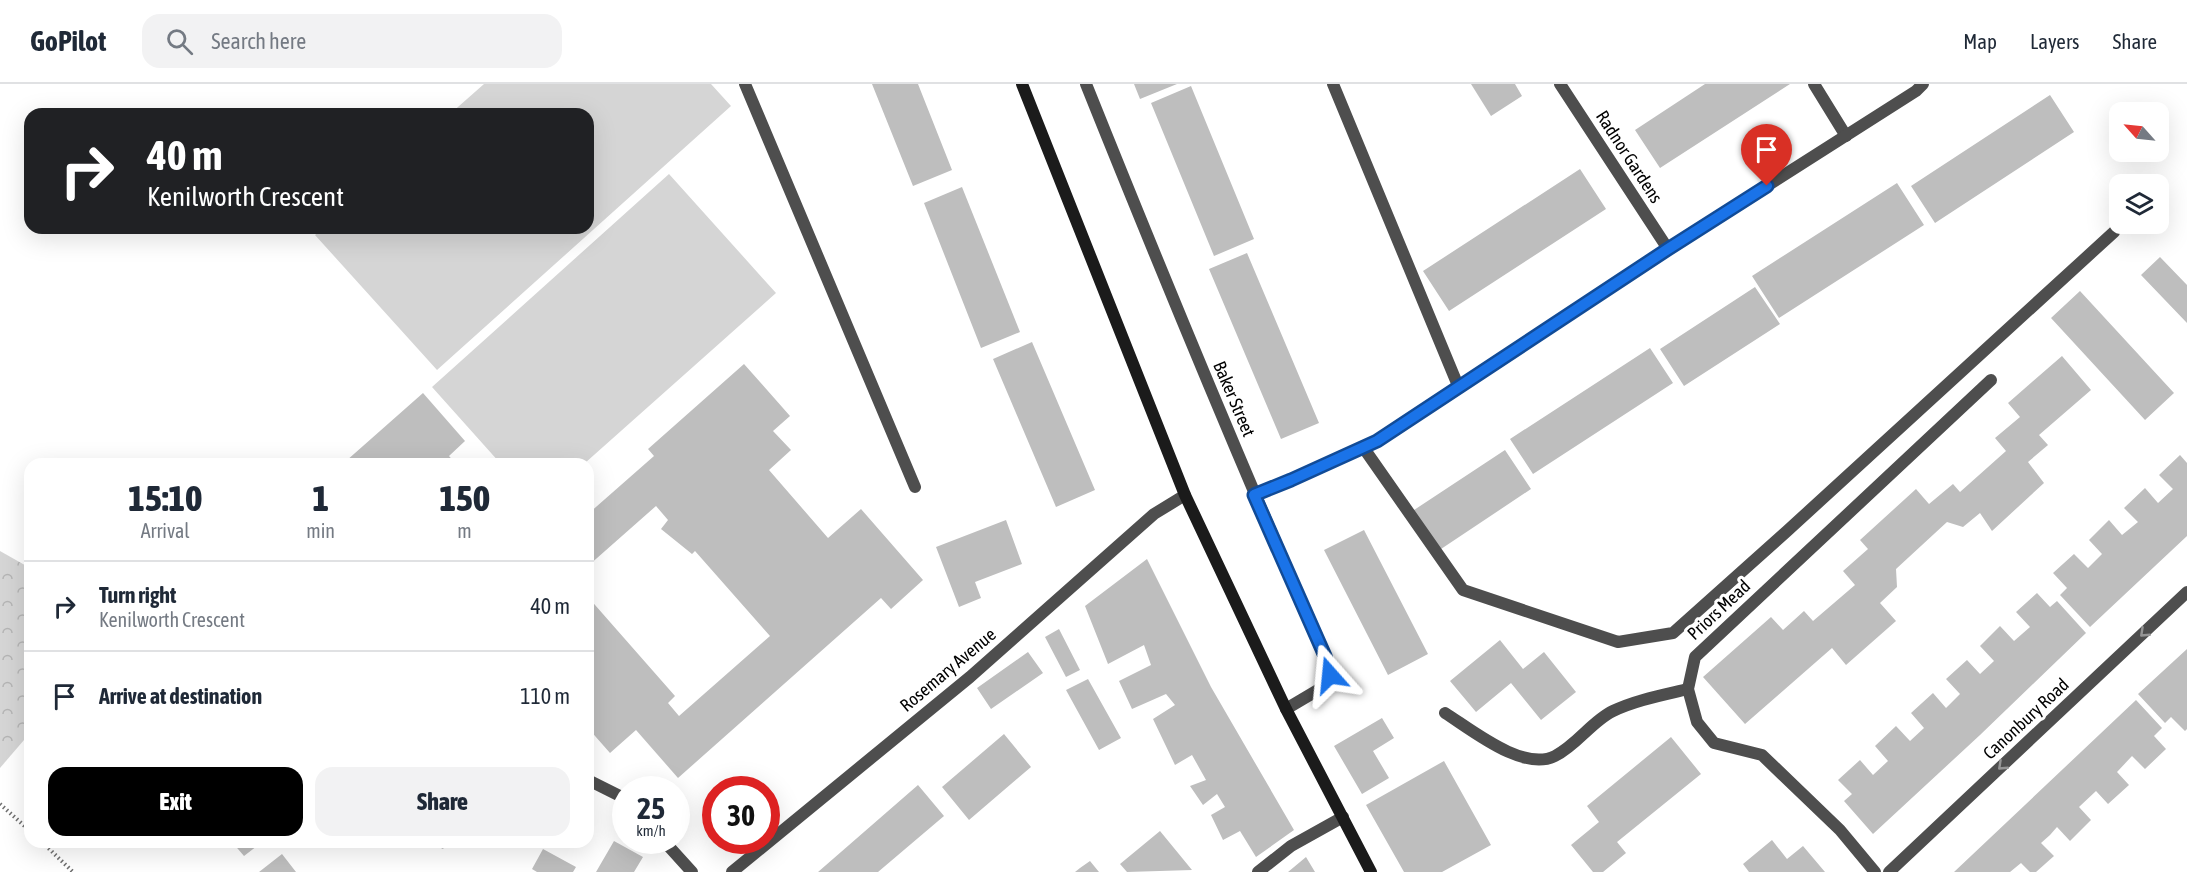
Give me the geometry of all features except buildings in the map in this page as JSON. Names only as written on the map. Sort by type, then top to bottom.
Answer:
[{"type":"street","points":[[745,84],[915,487]]},
{"type":"street","points":[[1022,84],[1185,495],[1286,710],[1371,872]]},
{"type":"street","name":"Baker Street","points":[[1086,84],[1254,495],[1325,656],[1330,675],[1318,690],[1286,710]]},
{"type":"street","points":[[1333,84],[1459,388]]},
{"type":"street","name":"Radnor Gardens","points":[[1560,84],[1668,249]]},
{"type":"street","points":[[1814,84],[1846,136]]},
{"type":"street","points":[[1254,495],[1377,441],[1668,249],[1916,91],[1923,84]]},
{"type":"street","points":[[1363,447],[1463,590],[1618,642],[1672,633],[2112,234]]},
{"type":"street","name":"Priors Mead","points":[[1875,872],[1840,830],[1762,755],[1714,743],[1698,722],[1688,689],[1695,657],[1991,380]]},
{"type":"street","name":"Rosemary Avenue","points":[[732,872],[970,677],[1154,514],[1185,495]]},
{"type":"street","name":"Canonbury Road","points":[[1889,872],[2187,592]]},
{"type":"street","points":[[1445,713],[1518,756],[1536,760],[1555,756],[1611,712],[1633,703],[1688,689]]},
{"type":"street","points":[[594,783],[612,792]]},
{"type":"street","points":[[1258,872],[1291,846],[1344,817]]},
{"type":"street","points":[[676,854],[692,872]]},
{"type":"path","points":[[0,804],[24,826]]},
{"type":"path","points":[[48,848],[73,872]]},
{"type":"green space","points":[[484,84],[711,84],[731,106],[594,229],[594,108],[457,108]]},
{"type":"green space","points":[[669,174],[776,293],[591,458],[496,458],[432,387]]},
{"type":"green space","points":[[316,234],[588,234],[437,370]]},
{"type":"green space","points":[[0,551],[24,565],[24,740],[0,768]]},
{"type":"route","points":[[1330,675],[1325,656],[1254,495],[1377,441],[1767,186]]}]
